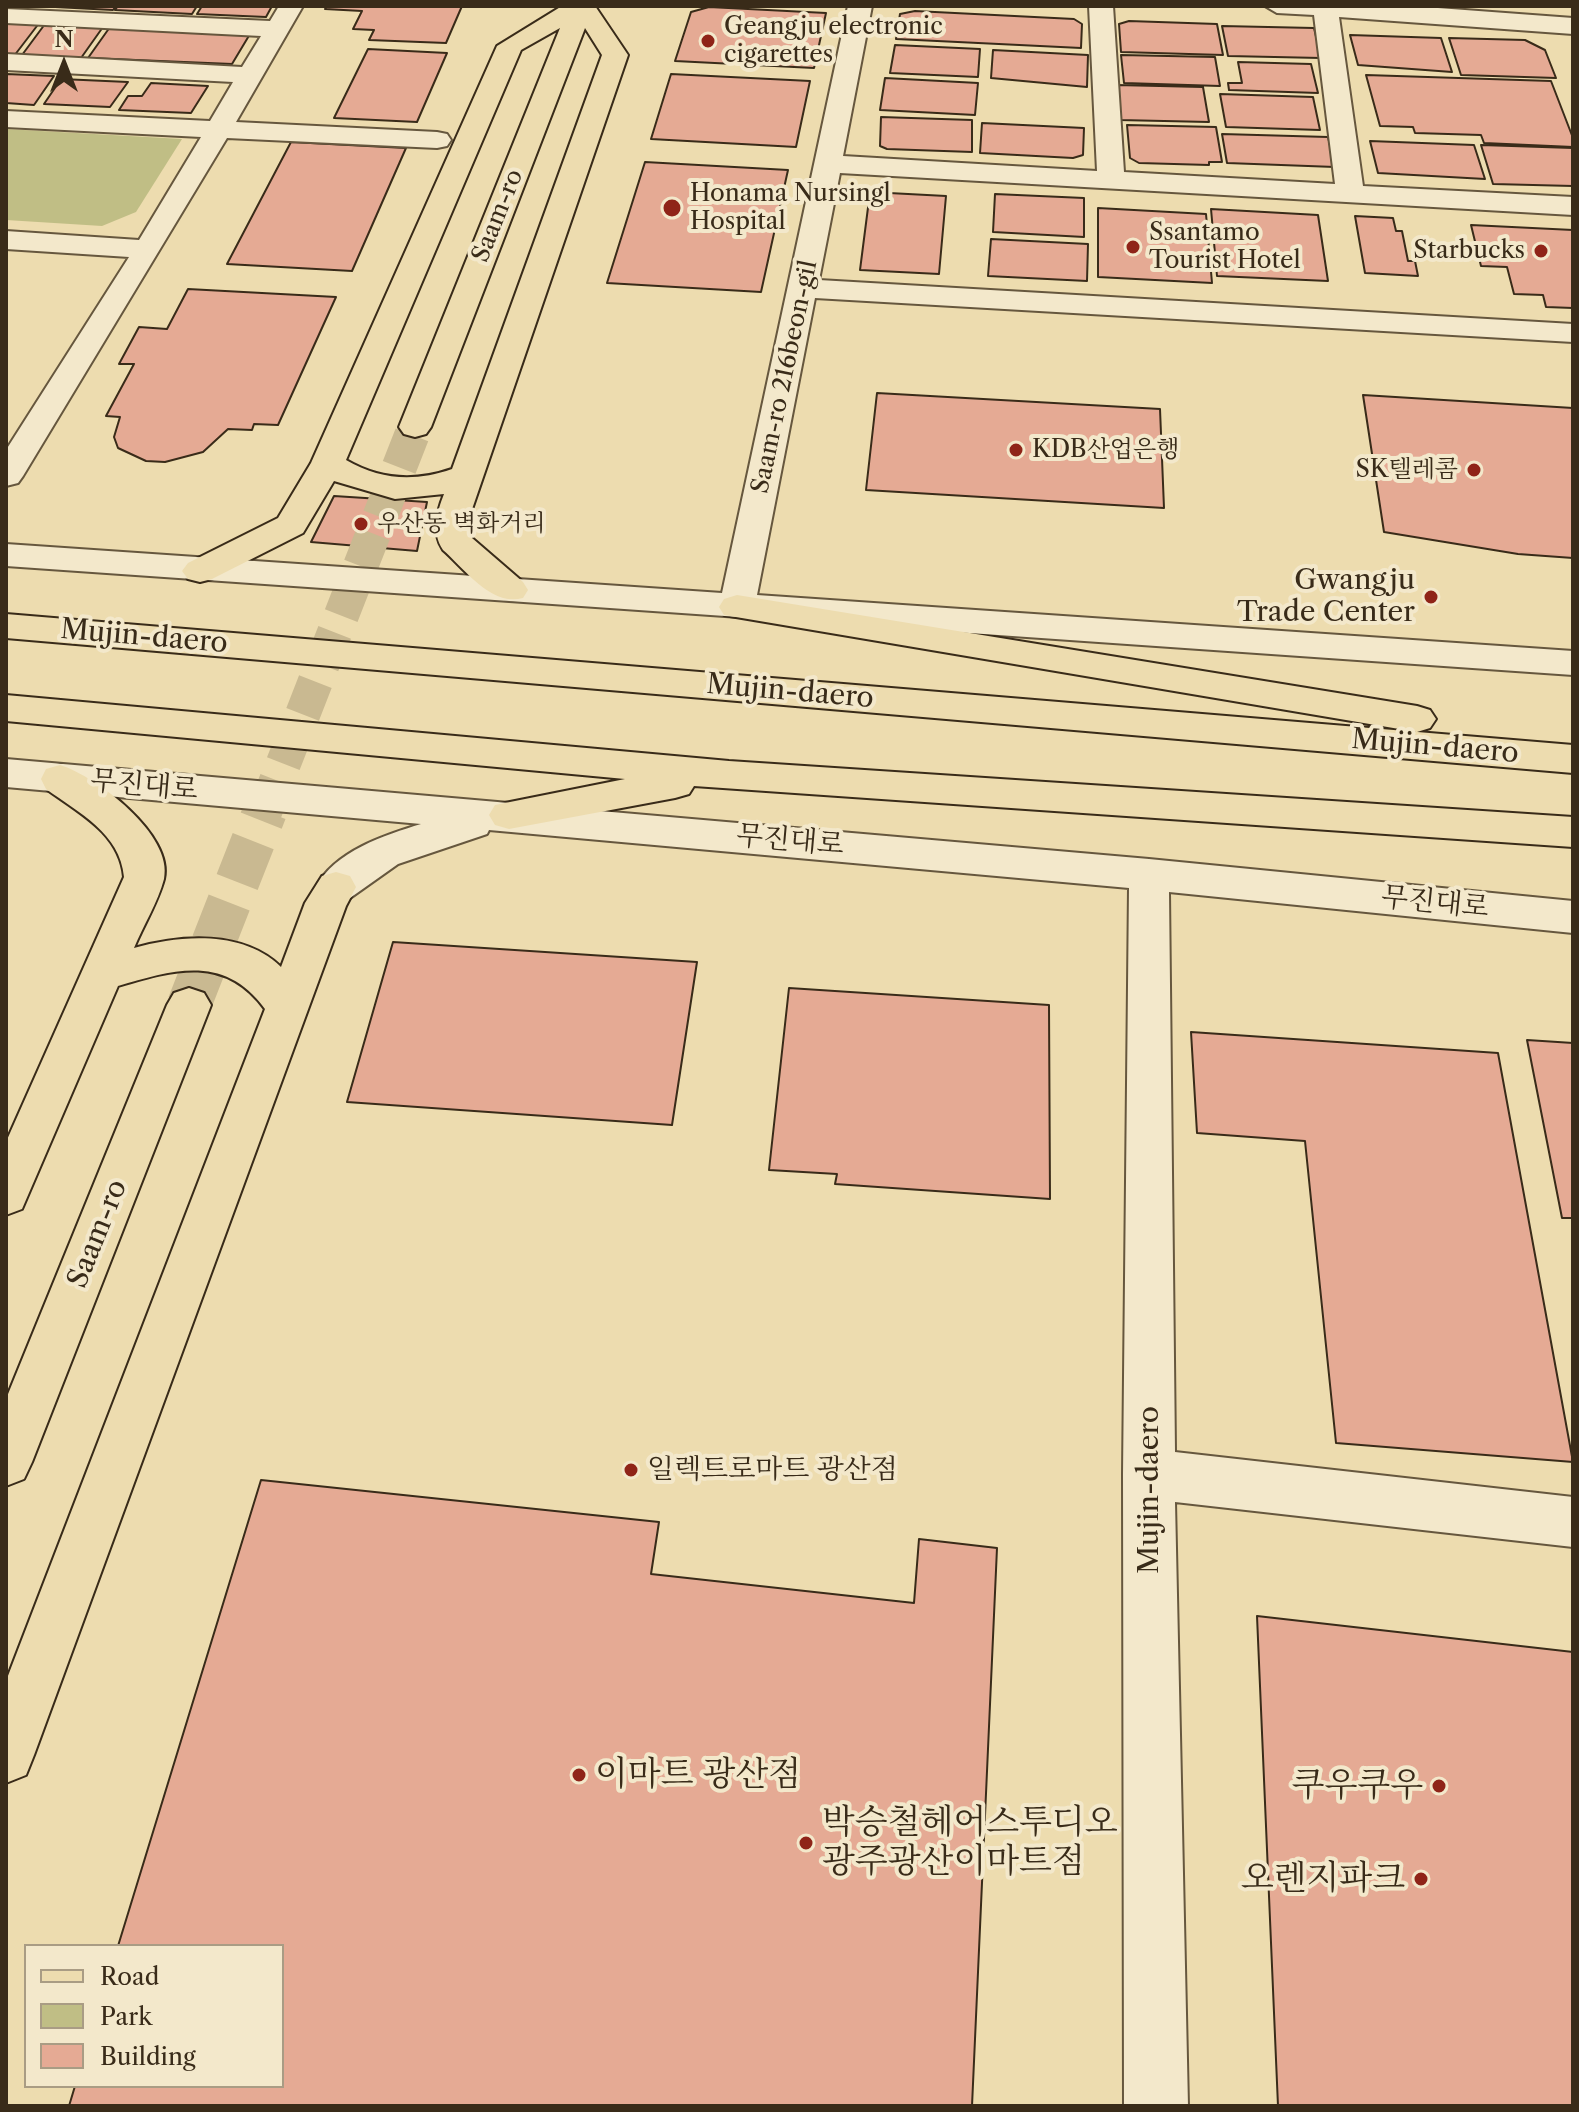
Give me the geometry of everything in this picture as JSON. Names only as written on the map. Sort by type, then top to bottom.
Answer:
[{"type":"main road","name":"Saam-ro","points":[[415,427],[581,6]]},
{"type":"main road","points":[[200,571],[261,543],[291,525],[328,463],[510,46],[581,6],[615,55],[453,515],[455,542],[510,590]]},
{"type":"main road","points":[[328,463],[353,480],[390,488],[437,488],[466,476]]},
{"type":"main road","points":[[737,607],[1573,745]]},
{"type":"main road","name":"Mujin-daero","points":[[6,626],[1573,759]]},
{"type":"main road","points":[[6,708],[729,775],[1573,832]]},
{"type":"main road","points":[[6,716],[48,712]]},
{"type":"main road","points":[[509,815],[729,775]]},
{"type":"main road","points":[[6,1195],[144,877],[145,860],[132,836],[60,779]]},
{"type":"main road","points":[[6,1755],[326,903],[336,887]]},
{"type":"main road","points":[[103,974],[162,956],[204,952],[255,969],[287,1007]]},
{"type":"main road","name":"Saam-ro","points":[[6,1462],[189,1005]]},
{"type":"street","name":"Saam-ro 216beon-gil","points":[[737,607],[860,6]]},
{"type":"street","points":[[1101,6],[1111,180]]},
{"type":"street","points":[[1277,6],[1527,20],[1573,26]]},
{"type":"street","points":[[1325,8],[1350,193]]},
{"type":"street","points":[[10,16],[285,17]]},
{"type":"street","points":[[6,476],[148,249],[285,17]]},
{"type":"street","points":[[6,62],[251,75]]},
{"type":"street","points":[[6,119],[437,140]]},
{"type":"street","points":[[829,164],[1573,206]]},
{"type":"street","points":[[6,240],[148,249]]},
{"type":"street","points":[[804,288],[1573,333]]},
{"type":"street","points":[[6,555],[200,571],[1573,663]]},
{"type":"street","name":"무진대로","points":[[6,773],[509,815],[1573,917]]},
{"type":"street","points":[[336,887],[361,864],[403,842],[509,815]]},
{"type":"street","name":"Mujin-daero","points":[[1149,874],[1149,1474],[1156,2106]]},
{"type":"street","points":[[1149,1474],[1573,1522]]},
{"type":"green space","points":[[6,129],[182,139],[136,212],[102,226],[6,220]]},
{"type":"building","points":[[36,6],[116,6],[113,10]]},
{"type":"building","points":[[118,6],[197,6],[192,14],[115,10]]},
{"type":"building","points":[[202,6],[272,6],[266,17],[197,14]]},
{"type":"building","points":[[327,6],[462,6],[446,43],[369,40],[374,30],[353,29],[362,11],[325,9]]},
{"type":"building","points":[[709,7],[826,13],[814,68],[675,61],[691,12]]},
{"type":"building","points":[[915,11],[1074,19],[1082,24],[1081,48],[896,39],[900,14]]},
{"type":"building","points":[[6,21],[40,22],[14,56],[6,55]]},
{"type":"building","points":[[1129,21],[1217,24],[1223,55],[1121,52],[1119,24]]},
{"type":"building","points":[[45,24],[103,27],[81,58],[22,55]]},
{"type":"building","points":[[1222,26],[1314,28],[1321,58],[1228,56]]},
{"type":"building","points":[[110,27],[250,34],[232,64],[88,58]]},
{"type":"building","points":[[1350,35],[1441,38],[1452,72],[1358,65]]},
{"type":"building","points":[[1449,38],[1525,40],[1545,50],[1556,78],[1461,75]]},
{"type":"building","points":[[895,45],[980,49],[978,77],[890,73]]},
{"type":"building","points":[[368,49],[447,53],[417,122],[334,118]]},
{"type":"building","points":[[993,50],[1088,55],[1087,87],[991,78]]},
{"type":"building","points":[[1121,55],[1215,57],[1220,86],[1124,83]]},
{"type":"building","points":[[1238,62],[1311,64],[1318,93],[1229,90],[1228,83],[1242,83]]},
{"type":"building","points":[[6,74],[54,76],[34,105],[6,103]]},
{"type":"building","points":[[671,74],[810,81],[796,147],[651,139]]},
{"type":"building","points":[[1366,75],[1551,81],[1573,138],[1573,147],[1484,143],[1481,135],[1415,133],[1413,127],[1380,126]]},
{"type":"building","points":[[885,78],[978,83],[975,115],[880,110]]},
{"type":"building","points":[[61,79],[128,82],[110,107],[44,104]]},
{"type":"building","points":[[151,83],[208,86],[191,113],[119,110],[128,96],[142,96]]},
{"type":"building","points":[[1116,85],[1203,87],[1209,122],[1119,120]]},
{"type":"building","points":[[1220,94],[1313,97],[1320,130],[1226,127]]},
{"type":"building","points":[[881,117],[972,120],[972,152],[887,149],[880,146]]},
{"type":"building","points":[[982,123],[1084,128],[1083,155],[1073,158],[980,153]]},
{"type":"building","points":[[1127,125],[1216,127],[1222,162],[1209,162],[1209,165],[1139,163],[1130,158]]},
{"type":"building","points":[[1222,134],[1328,137],[1335,167],[1227,163]]},
{"type":"building","points":[[1370,141],[1474,145],[1485,179],[1378,173]]},
{"type":"building","points":[[291,142],[406,148],[352,271],[227,264]]},
{"type":"building","points":[[1481,145],[1573,148],[1573,186],[1493,184]]},
{"type":"building","points":[[645,162],[788,170],[761,292],[607,283]]},
{"type":"building","points":[[870,192],[946,196],[939,274],[860,270]]},
{"type":"building","points":[[995,194],[1084,198],[1084,237],[993,232]]},
{"type":"building","points":[[1098,208],[1206,214],[1212,283],[1098,277]]},
{"type":"building","points":[[1211,209],[1318,215],[1328,281],[1217,276]]},
{"type":"building","points":[[1355,216],[1393,218],[1396,231],[1402,231],[1408,261],[1415,261],[1418,276],[1365,273]]},
{"type":"building","points":[[1471,225],[1573,230],[1573,308],[1546,307],[1543,295],[1514,294],[1507,267],[1481,266]]},
{"type":"building","points":[[991,239],[1088,244],[1087,281],[988,276]]},
{"type":"building","points":[[188,289],[336,297],[278,425],[254,424],[252,430],[228,429],[203,452],[165,462],[146,461],[118,448],[114,437],[120,417],[106,416],[134,364],[119,364],[139,327],[167,329]]},
{"type":"building","name":"KDB산업은행","points":[[877,393],[1160,409],[1164,508],[866,490]]},
{"type":"building","name":"SK텔레콤","points":[[1363,395],[1573,408],[1573,558],[1518,554],[1384,532]]},
{"type":"building","points":[[334,496],[427,502],[417,551],[311,542]]},
{"type":"building","points":[[393,942],[697,962],[672,1125],[347,1102]]},
{"type":"building","points":[[789,988],[1049,1005],[1050,1199],[835,1184],[837,1174],[769,1170]]},
{"type":"building","points":[[1191,1032],[1498,1053],[1573,1462],[1336,1443],[1305,1141],[1197,1133]]},
{"type":"building","points":[[1527,1040],[1573,1043],[1573,1218],[1562,1218]]},
{"type":"building","name":"이마트 광산점","points":[[261,1480],[659,1522],[651,1574],[914,1603],[919,1539],[997,1548],[972,2106],[69,2106],[74,2088],[284,2088],[284,1944],[119,1944]]},
{"type":"building","name":"오렌지파크","points":[[1257,1616],[1573,1652],[1573,2106],[1278,2106]]},
{"type":"tunnel","points":[[264,813],[415,427]]},
{"type":"tunnel","points":[[189,1005],[265,811]]},
{"type":"place","name":"Geangju electronic cigarettes","points":[[708,41]]},
{"type":"place","name":"Honama Nursingl Hospital","points":[[672,208]]},
{"type":"place","name":"Ssantamo Tourist Hotel","points":[[1133,247]]},
{"type":"place","name":"Starbucks","points":[[1541,251]]},
{"type":"place","name":"KDB산업은행","points":[[1016,450]]},
{"type":"place","name":"SK텔레콤","points":[[1474,470]]},
{"type":"place","name":"우산동 벽화거리","points":[[361,524]]},
{"type":"place","name":"Gwangju Trade Center","points":[[1431,597]]},
{"type":"place","name":"일렉트로마트 광산점","points":[[631,1470]]},
{"type":"place","name":"이마트 광산점","points":[[579,1775]]},
{"type":"place","name":"쿠우쿠우","points":[[1439,1786]]},
{"type":"place","name":"박승철헤어스투디오 광주광산이마트점","points":[[806,1843]]},
{"type":"place","name":"오렌지파크","points":[[1421,1879]]}]
